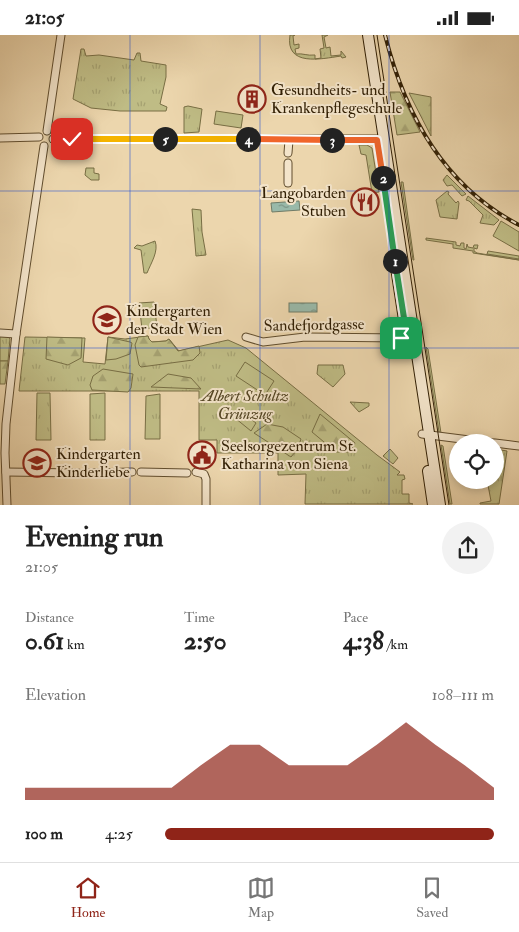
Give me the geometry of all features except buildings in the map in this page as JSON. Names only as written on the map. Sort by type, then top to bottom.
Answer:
[{"type":"street","points":[[47,131],[60,35]]},
{"type":"street","points":[[361,35],[380,140],[426,434],[440,505]]},
{"type":"street","points":[[368,35],[380,140]]},
{"type":"street","points":[[0,138],[39,137],[43,132],[47,131]]},
{"type":"street","points":[[47,131],[50,132],[54,139]]},
{"type":"street","points":[[39,137],[39,141],[44,146]]},
{"type":"street","points":[[54,139],[380,140]]},
{"type":"street","points":[[44,146],[52,143],[54,139]]},
{"type":"street","points":[[288,140],[288,153]]},
{"type":"street","points":[[7,505],[6,472],[2,453],[16,334],[44,146]]},
{"type":"street","points":[[288,163],[288,183]]},
{"type":"street","points":[[0,333],[16,334]]},
{"type":"street","name":"Sandefjordgasse","points":[[246,337],[263,342],[305,337],[410,336]]},
{"type":"street","points":[[426,434],[449,437]]},
{"type":"street","points":[[426,434],[433,505]]},
{"type":"street","points":[[504,444],[519,446]]},
{"type":"street","points":[[6,472],[78,473]]},
{"type":"street","points":[[87,473],[132,472]]},
{"type":"street","points":[[141,472],[187,473]]},
{"type":"street","points":[[196,472],[204,474],[206,479],[206,505]]},
{"type":"green space","points":[[290,35],[295,35],[293,36],[294,45],[299,44],[299,48],[295,49],[296,54],[290,45]]},
{"type":"green space","points":[[322,35],[328,35],[324,37],[326,48],[330,47],[331,56],[341,55],[341,51],[346,57],[342,58],[341,56],[315,59],[321,58],[320,49],[324,48]]},
{"type":"green space","points":[[81,49],[84,49],[86,56],[99,55],[134,60],[137,53],[140,53],[141,61],[166,65],[166,77],[160,104],[167,107],[166,111],[120,111],[91,108],[73,99]]},
{"type":"green space","points":[[296,54],[315,55],[315,59],[306,59]]},
{"type":"green space","points":[[390,92],[400,92],[420,132],[397,135]]},
{"type":"green space","points":[[409,93],[431,97],[431,136]]},
{"type":"green space","points":[[184,107],[202,109],[199,132],[184,133]]},
{"type":"green space","points":[[216,111],[243,115],[241,128],[214,124]]},
{"type":"green space","points":[[359,145],[367,145],[372,148],[379,192],[372,193],[366,155],[361,154]]},
{"type":"green space","points":[[86,168],[94,168],[94,173],[99,174],[99,180],[91,180],[85,175]]},
{"type":"green space","points":[[447,175],[466,194],[462,196],[452,185],[447,186],[443,180]]},
{"type":"green space","points":[[401,182],[403,182],[414,260],[413,260]]},
{"type":"green space","points":[[447,191],[456,203],[458,201],[459,203],[457,219],[440,217],[436,200]]},
{"type":"green space","points":[[468,196],[499,220],[494,225],[480,223],[483,215],[466,200]]},
{"type":"green space","points":[[192,209],[201,210],[206,255],[196,256]]},
{"type":"green space","points":[[501,221],[519,232],[519,251],[493,236]]},
{"type":"green space","points":[[426,238],[456,242],[456,245],[460,246],[461,243],[464,243],[464,248],[466,249],[467,244],[468,247],[473,248],[474,245],[478,245],[477,249],[474,248],[474,251],[477,253],[519,260],[473,253],[473,251],[453,248],[453,244],[426,240]]},
{"type":"green space","points":[[155,241],[154,257],[147,273],[144,273],[141,250],[134,248],[137,245],[142,246]]},
{"type":"green space","points":[[488,251],[519,256],[519,259],[487,254]]},
{"type":"green space","points":[[154,302],[157,327],[142,329],[139,303]]},
{"type":"green space","points":[[0,336],[8,336],[10,339],[8,361],[0,361]]},
{"type":"green space","name":"Albert Schultz Grünzug","points":[[148,336],[152,342],[169,339],[179,351],[228,340],[246,348],[400,472],[397,475],[404,475],[402,494],[409,494],[409,503],[413,504],[305,504],[306,474],[278,475],[278,453],[217,453],[217,440],[199,440],[199,391],[19,391],[25,337],[85,338],[83,362],[105,364],[108,337],[125,339]]},
{"type":"green space","points":[[148,336],[152,342],[169,339],[178,351],[199,346],[200,353],[193,360],[141,367],[135,345],[138,337]]},
{"type":"green space","points":[[47,337],[82,338],[81,358],[68,365],[46,359]]},
{"type":"green space","points":[[108,337],[132,343],[130,354],[106,360]]},
{"type":"green space","points":[[426,347],[428,349],[441,433],[439,432]]},
{"type":"green space","points":[[0,361],[8,361],[5,384],[0,384]]},
{"type":"green space","points":[[245,362],[274,381],[265,395],[236,376]]},
{"type":"green space","points":[[318,365],[343,365],[345,374],[333,387],[317,374]]},
{"type":"green space","points":[[103,369],[133,374],[131,388],[128,392],[92,390],[90,385],[93,376]]},
{"type":"green space","points":[[168,374],[191,378],[201,389],[151,387]]},
{"type":"green space","points":[[37,393],[50,393],[51,440],[36,440]]},
{"type":"green space","points":[[105,393],[105,440],[90,440],[90,394]]},
{"type":"green space","points":[[160,394],[160,439],[145,439],[146,396]]},
{"type":"green space","points":[[350,402],[369,403],[369,406],[359,412]]},
{"type":"green space","points":[[240,411],[256,423],[251,431],[235,418]]},
{"type":"green space","points":[[320,414],[355,443],[350,452],[336,452],[312,432]]},
{"type":"green space","points":[[267,424],[283,427],[301,439],[297,450],[291,457],[254,433]]},
{"type":"green space","points":[[441,445],[443,446],[452,504],[450,504]]},
{"type":"green space","points":[[390,449],[398,458],[393,464],[383,456]]},
{"type":"green space","points":[[504,450],[507,451],[504,471]]},
{"type":"green space","points":[[489,489],[501,489],[499,504],[480,504],[491,501]]},
{"type":"water","points":[[299,201],[300,210],[272,212],[271,203]]},
{"type":"water","points":[[289,303],[317,303],[317,312],[289,312]]},
{"type":"tram line","points":[[377,35],[449,505]]},
{"type":"railway","points":[[385,35],[393,65],[404,93],[416,120],[431,145],[449,169],[469,190],[493,209],[519,225]]},
{"type":"place","name":"Gesundheits- und Krankenpflegeschule","points":[[252,99]]},
{"type":"place","name":"Langobarden Stuben","points":[[365,202]]},
{"type":"place","name":"Kindergarten der Stadt Wien","points":[[107,320]]},
{"type":"place","name":"Seelsorgezentrum St. Katharina von Siena","points":[[202,455]]},
{"type":"place","name":"Kindergarten Kinderliebe","points":[[37,463]]},
{"type":"route","points":[[72,139],[377,140],[407,337],[401,338]]}]
